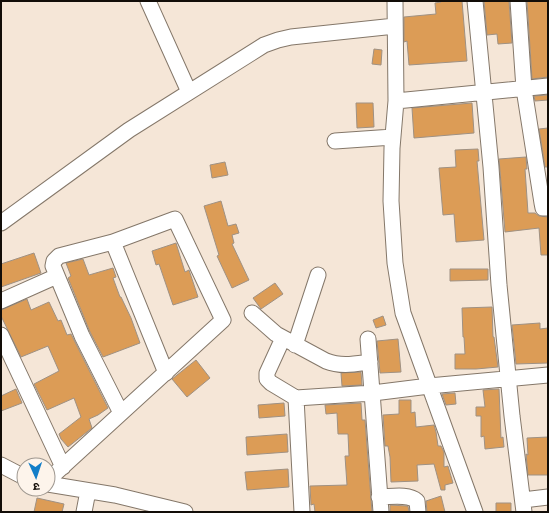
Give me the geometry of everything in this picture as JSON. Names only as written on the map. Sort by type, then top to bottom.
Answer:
[{"type":"street","points":[[148,1],[189,92]]},
{"type":"street","points":[[395,1],[396,101],[390,201],[395,264],[403,313],[475,512]]},
{"type":"street","points":[[475,1],[491,167],[499,285],[524,506],[548,497]]},
{"type":"street","points":[[518,1],[524,89],[543,208],[548,208]]},
{"type":"street","points":[[1,223],[129,130],[264,45],[291,37],[395,26]]},
{"type":"street","points":[[396,101],[548,86]]},
{"type":"street","points":[[335,141],[393,137]]},
{"type":"street","points":[[56,473],[223,320],[175,219],[113,242],[59,256],[54,261],[53,266],[82,336],[121,413]]},
{"type":"street","points":[[113,242],[166,373]]},
{"type":"street","points":[[318,275],[289,341],[267,373],[267,379],[271,384],[296,398],[373,393],[429,386],[548,375]]},
{"type":"street","points":[[1,300],[57,276]]},
{"type":"street","points":[[252,313],[289,341],[334,364],[343,365],[370,362]]},
{"type":"street","points":[[1,335],[63,467]]},
{"type":"street","points":[[368,338],[380,505],[409,497],[414,498],[417,501],[418,512]]},
{"type":"street","points":[[296,398],[302,512]]},
{"type":"street","points":[[1,465],[16,473]]},
{"type":"street","points":[[56,485],[115,494],[149,508],[184,512]]},
{"type":"street","points":[[84,512],[88,491]]},
{"type":"building","points":[[441,1],[462,1],[467,61],[409,65],[407,41],[404,42],[404,17],[436,14],[435,3]]},
{"type":"building","points":[[484,1],[509,1],[512,43],[498,44],[497,34],[487,35]]},
{"type":"building","points":[[527,1],[548,1],[548,77],[532,79]]},
{"type":"building","points":[[374,49],[382,50],[381,65],[372,64]]},
{"type":"building","points":[[548,95],[548,100],[535,101],[534,96]]},
{"type":"building","points":[[356,103],[373,103],[374,127],[357,128]]},
{"type":"building","points":[[472,103],[474,133],[414,138],[412,108]]},
{"type":"building","points":[[548,128],[548,167],[545,167],[539,129]]},
{"type":"building","points":[[478,149],[479,161],[477,161],[484,240],[456,242],[454,214],[443,215],[439,168],[456,167],[455,150]]},
{"type":"building","points":[[526,157],[527,169],[525,169],[528,213],[535,213],[539,216],[548,217],[548,255],[541,255],[539,228],[505,232],[499,159]]},
{"type":"building","points":[[225,162],[228,175],[212,178],[210,165]]},
{"type":"building","points":[[221,201],[228,226],[236,224],[239,233],[232,235],[234,243],[232,244],[249,280],[232,288],[217,256],[219,255],[204,206]]},
{"type":"building","points":[[176,243],[185,272],[189,270],[198,297],[173,305],[159,264],[156,265],[152,251]]},
{"type":"building","points":[[34,253],[41,273],[1,287],[1,264]]},
{"type":"building","points":[[83,259],[89,275],[113,268],[116,277],[113,278],[120,297],[131,318],[140,343],[103,357],[90,332],[68,278],[71,276],[66,263]]},
{"type":"building","points":[[450,269],[488,269],[488,280],[450,281]]},
{"type":"building","points":[[275,283],[283,294],[261,309],[253,298]]},
{"type":"building","points":[[27,299],[31,310],[49,302],[58,321],[61,320],[67,335],[71,334],[108,408],[89,419],[92,428],[68,447],[61,439],[59,434],[81,417],[74,398],[47,410],[34,384],[59,371],[48,346],[21,357],[1,316],[1,310]]},
{"type":"building","points":[[492,307],[493,337],[498,367],[455,369],[455,354],[465,354],[462,308]]},
{"type":"building","points":[[383,316],[386,325],[376,328],[373,320]]},
{"type":"building","points":[[540,323],[540,329],[548,328],[548,363],[516,364],[512,325]]},
{"type":"building","points":[[398,339],[401,372],[380,373],[377,341]]},
{"type":"building","points":[[196,360],[210,378],[187,397],[172,379]]},
{"type":"building","points":[[361,372],[362,385],[342,386],[341,373]]},
{"type":"building","points":[[16,389],[22,403],[1,411],[1,396]]},
{"type":"building","points":[[499,389],[501,438],[503,437],[504,447],[485,449],[484,436],[481,437],[481,416],[476,416],[476,407],[485,407],[483,390]]},
{"type":"building","points":[[455,393],[456,404],[446,405],[442,394]]},
{"type":"building","points":[[399,400],[411,400],[411,413],[415,412],[416,427],[434,425],[438,446],[441,446],[444,452],[444,467],[448,466],[453,483],[445,485],[445,490],[441,490],[434,464],[417,465],[418,481],[391,482],[390,457],[388,446],[385,446],[383,415],[399,414]]},
{"type":"building","points":[[284,403],[285,416],[259,418],[258,405]]},
{"type":"building","points":[[361,403],[362,420],[365,420],[372,512],[315,512],[314,504],[311,505],[310,486],[347,485],[345,456],[349,456],[348,434],[338,434],[337,413],[326,414],[325,405]]},
{"type":"building","points":[[287,434],[288,452],[247,455],[246,437]]},
{"type":"building","points":[[548,437],[548,475],[528,475],[526,454],[528,455],[527,438]]},
{"type":"building","points":[[288,469],[289,487],[247,490],[245,472]]},
{"type":"building","points":[[441,496],[445,512],[427,512],[426,501]]},
{"type":"building","points":[[37,498],[64,504],[62,512],[34,512]]},
{"type":"building","points":[[496,503],[511,503],[511,512],[496,512]]},
{"type":"building","points":[[390,505],[408,506],[409,512],[390,512]]}]
